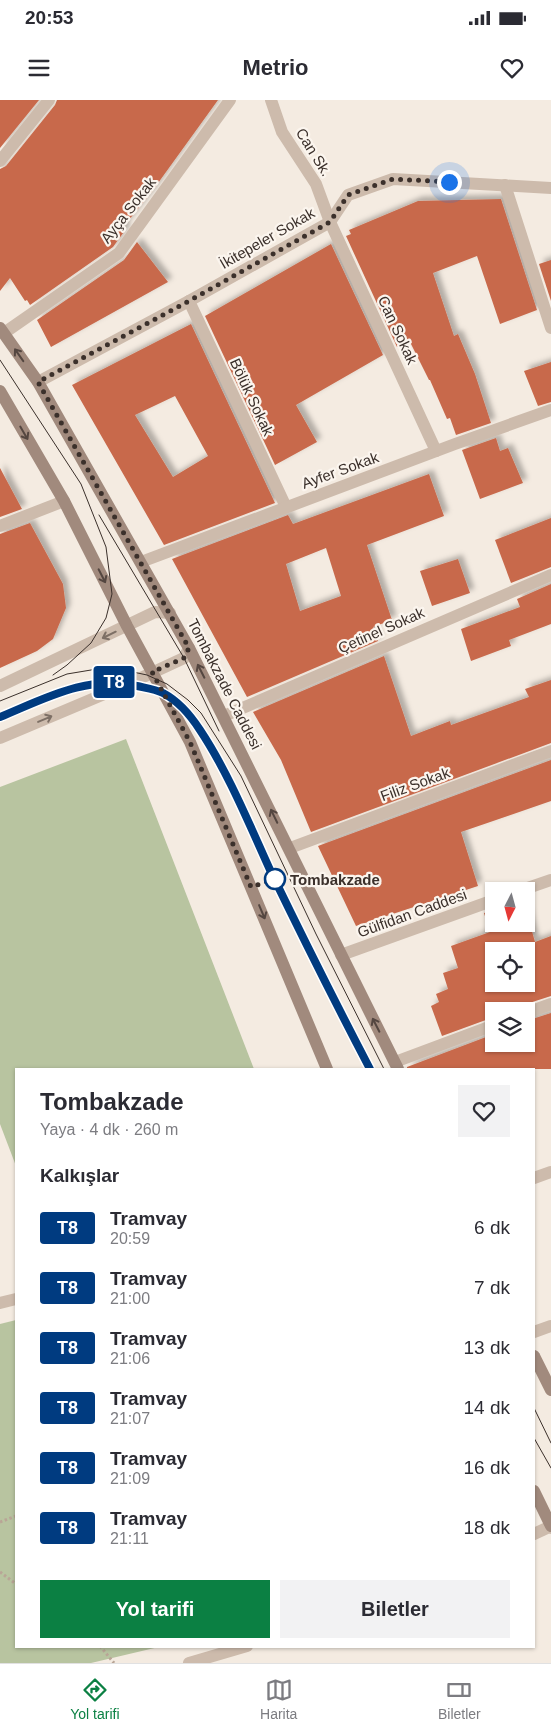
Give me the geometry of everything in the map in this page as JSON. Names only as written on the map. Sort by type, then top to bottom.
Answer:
[{"type":"main road","name":"Tombakzade Caddesi","points":[[2,331],[38,382],[189,648],[290,848],[396,1065]]},
{"type":"main road","points":[[0,391],[64,500],[127,626],[190,742],[327,1068]]},
{"type":"main road","points":[[535,1358],[551,1390]]},
{"type":"main road","points":[[535,1493],[551,1527]]},
{"type":"street","points":[[0,162],[49,100]]},
{"type":"street","name":"Ayça Sokak","points":[[2,331],[119,252],[230,100]]},
{"type":"street","name":"Can Sk.","points":[[271,100],[282,132],[316,184],[330,222]]},
{"type":"street","name":"İkitepeler Sokak","points":[[38,382],[189,301],[330,222],[348,195],[393,179],[551,188]]},
{"type":"street","points":[[505,185],[551,328]]},
{"type":"street","name":"Can Sokak","points":[[330,222],[436,451]]},
{"type":"street","name":"Bölük Sokak","points":[[189,301],[286,507]]},
{"type":"street","name":"Ayfer Sokak","points":[[141,562],[436,451],[551,410]]},
{"type":"street","points":[[0,526],[64,500]]},
{"type":"street","name":"Çetinel Sokak","points":[[224,716],[551,575]]},
{"type":"street","points":[[0,686],[155,612],[170,613]]},
{"type":"street","points":[[0,738],[184,658],[189,648]]},
{"type":"street","name":"Filiz Sokak","points":[[290,848],[551,751]]},
{"type":"street","points":[[535,886],[551,880]]},
{"type":"street","name":"Gülfidan Caddesi","points":[[341,955],[485,903]]},
{"type":"street","points":[[535,1010],[551,1004]]},
{"type":"street","points":[[396,1065],[485,1029]]},
{"type":"street","points":[[535,1178],[551,1172]]},
{"type":"street","points":[[0,1303],[15,1300]]},
{"type":"street","points":[[535,1332],[551,1326]]},
{"type":"street","points":[[535,1534],[551,1527]]},
{"type":"street","points":[[189,1663],[240,1648]]},
{"type":"path","points":[[0,1522],[15,1516]]},
{"type":"path","points":[[0,1572],[15,1583]]},
{"type":"path","points":[[102,1648],[114,1663]]},
{"type":"green space","points":[[126,739],[254,1068],[15,1068],[15,1163],[0,1124],[0,787]]},
{"type":"green space","points":[[15,1320],[15,1648],[155,1648],[91,1663],[0,1663],[0,1324]]},
{"type":"building","points":[[0,100],[39,100],[0,148]]},
{"type":"building","points":[[57,100],[218,100],[153,190],[124,226],[126,229],[113,247],[30,305],[27,300],[25,301],[10,278],[0,291],[0,169],[6,166]]},
{"type":"building","points":[[501,199],[537,310],[500,324],[477,256],[433,273],[454,336],[458,334],[475,374],[491,423],[456,435],[450,418],[447,419],[430,380],[409,340],[397,347],[346,236],[351,234],[349,230],[418,201]]},
{"type":"building","points":[[137,242],[168,282],[51,347],[37,320],[124,260]]},
{"type":"building","points":[[331,244],[383,355],[296,405],[317,442],[275,465],[205,316]]},
{"type":"building","points":[[551,260],[551,301],[539,264]]},
{"type":"building","points":[[191,324],[275,503],[164,545],[72,385]],"holes":[[[175,396],[208,456],[173,477],[135,415]]]},
{"type":"building","points":[[551,362],[551,402],[538,406],[524,371]]},
{"type":"building","points":[[496,438],[500,451],[508,448],[523,483],[480,499],[462,450]]},
{"type":"building","points":[[0,468],[22,509],[0,517]]},
{"type":"building","points":[[429,474],[444,516],[367,545],[392,620],[373,627],[378,641],[247,697],[172,559],[288,515],[293,524]],"holes":[[[326,548],[341,596],[300,611],[286,564]]]},
{"type":"building","points":[[551,518],[551,567],[511,583],[495,540]]},
{"type":"building","points":[[30,523],[63,584],[66,608],[53,639],[37,651],[0,668],[0,534]]},
{"type":"building","points":[[458,559],[470,593],[432,606],[420,571]]},
{"type":"building","points":[[551,584],[551,624],[509,640],[511,646],[471,661],[461,629],[520,607],[517,599]]},
{"type":"building","points":[[384,656],[411,736],[450,721],[451,725],[529,697],[525,689],[551,680],[551,743],[311,832],[281,760],[253,712]]},
{"type":"building","points":[[551,760],[551,801],[461,832],[478,886],[356,926],[318,846]]},
{"type":"building","points":[[490,932],[532,932],[535,942],[551,936],[551,996],[532,1002],[485,1002],[485,1020],[442,1036],[431,1006],[439,1002],[436,994],[448,989],[443,973],[458,968],[451,946]]},
{"type":"building","points":[[551,1013],[551,1069],[407,1067],[485,1037],[485,1052],[535,1052],[535,1018]]},
{"type":"tram line","points":[[0,360],[81,484],[106,547],[112,594],[106,618],[91,643],[53,675]]},
{"type":"tram line","points":[[99,515],[184,658],[219,731]]},
{"type":"tram line","points":[[0,701],[67,674],[103,668],[119,669],[147,675],[167,684],[188,700],[201,713],[241,776],[316,934],[383,1068]]},
{"type":"tram line","name":"T8","points":[[0,717],[64,690],[110,682],[146,688],[163,694],[190,716],[201,731],[228,780],[340,1012],[369,1068]]},
{"type":"tram line","points":[[0,717],[67,690],[101,684],[118,683],[154,690],[169,696],[179,705],[196,725],[219,762],[343,1018],[369,1068]]},
{"type":"tram line","points":[[535,1410],[551,1443]]},
{"type":"tram line","points":[[535,1440],[551,1468]]},
{"type":"place","name":"Tombakzade","points":[[275,879]]},
{"type":"route","points":[[275,879],[251,887],[190,742],[152,672],[184,658],[189,648],[38,382],[189,301],[330,222],[348,195],[393,179],[449,182]]}]
